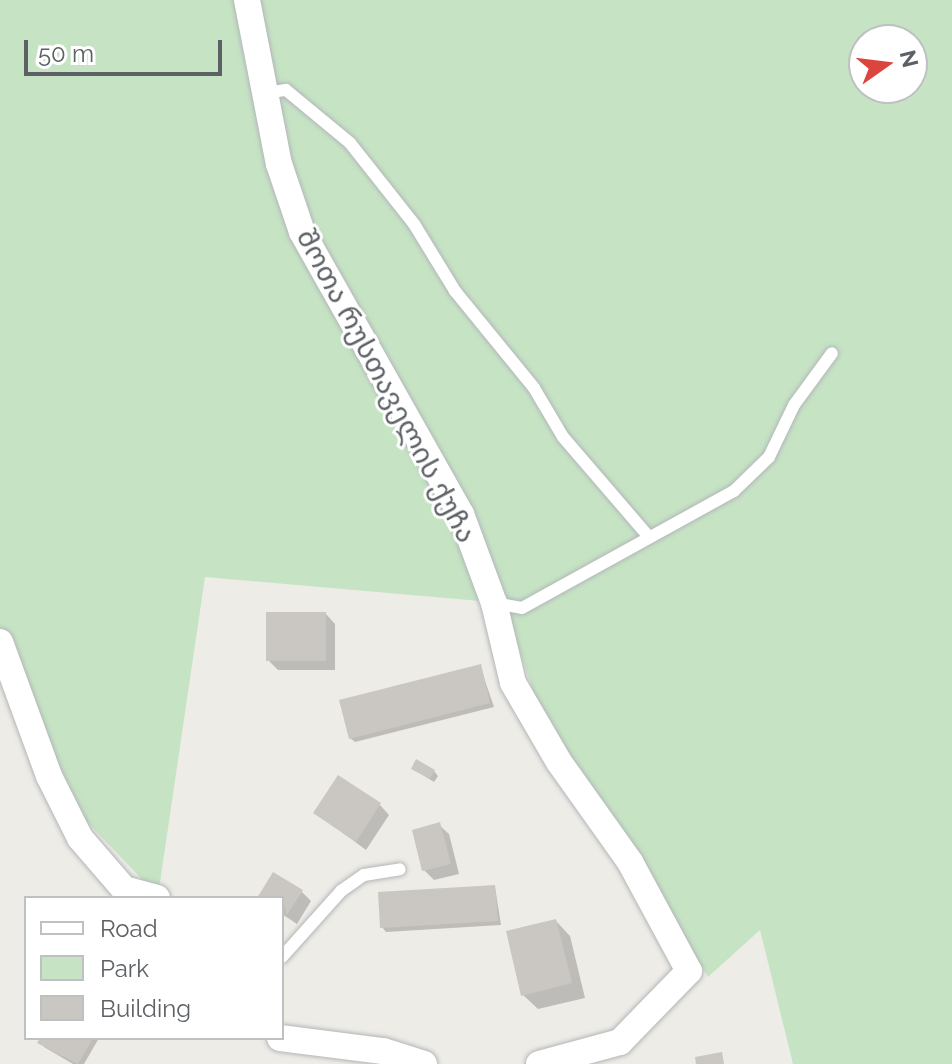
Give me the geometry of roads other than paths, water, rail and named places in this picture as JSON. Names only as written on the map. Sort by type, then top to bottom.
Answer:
[{"type":"street","name":"შოთა რუსთაველის ქუჩა","points":[[247,0],[279,164],[302,232],[461,514],[494,603],[513,683],[559,762],[630,862],[689,971],[620,1042],[539,1064]]},
{"type":"street","points":[[0,642],[49,776],[80,838],[124,889],[150,896]]},
{"type":"street","points":[[284,1039],[383,1051],[424,1064]]},
{"type":"lane","points":[[266,93],[286,90],[350,143],[414,224],[455,291],[534,388],[563,437],[649,537]]},
{"type":"lane","points":[[494,603],[522,608],[622,557],[649,537],[734,491],[769,457],[794,405],[832,353]]},
{"type":"lane","points":[[284,955],[341,891],[364,875],[400,869]]}]
